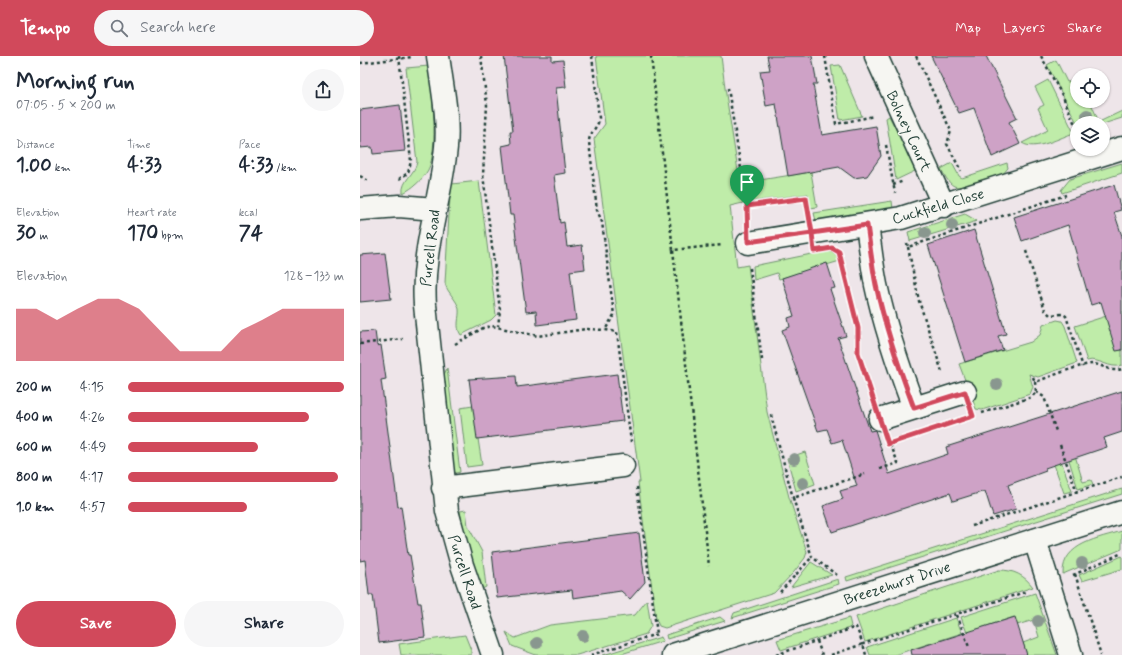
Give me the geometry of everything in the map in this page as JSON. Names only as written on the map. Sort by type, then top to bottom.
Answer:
[{"type":"street","name":"Purcell Road","points":[[438,56],[447,136],[445,157],[434,209],[424,272],[428,336],[446,511],[462,565],[494,655]]},
{"type":"street","name":"Bolney Court","points":[[876,56],[944,206]]},
{"type":"street","name":"Cuckfield Close","points":[[748,242],[867,225],[901,218],[944,206],[1122,148]]},
{"type":"street","points":[[360,209],[399,206],[434,209]]},
{"type":"street","points":[[867,225],[876,285],[884,317],[900,371],[914,408]]},
{"type":"street","points":[[880,420],[965,392]]},
{"type":"street","points":[[443,488],[630,465]]},
{"type":"street","name":"Breezehurst Drive","points":[[673,655],[1122,512]]},
{"type":"street","points":[[1036,540],[1048,585],[1071,655]]},
{"type":"path","points":[[481,56],[487,105],[483,175],[500,310],[498,326]]},
{"type":"path","points":[[592,56],[599,121],[591,133],[589,142],[597,210],[602,222],[614,316],[605,330]]},
{"type":"path","points":[[651,56],[709,566]]},
{"type":"path","points":[[825,56],[836,124],[865,119],[876,115]]},
{"type":"path","points":[[916,56],[951,131],[948,141],[949,148],[960,170],[966,173]]},
{"type":"path","points":[[1041,56],[1071,116]]},
{"type":"path","points":[[396,180],[408,173],[411,165],[399,57]]},
{"type":"path","points":[[360,63],[399,57],[415,57]]},
{"type":"path","points":[[728,88],[747,206],[748,242],[762,360]]},
{"type":"path","points":[[886,142],[896,198]]},
{"type":"path","points":[[360,176],[374,184]]},
{"type":"path","points":[[747,206],[806,198],[812,233]]},
{"type":"path","points":[[673,250],[748,242]]},
{"type":"path","points":[[908,247],[916,293],[942,373],[957,368],[973,416],[1028,398],[1036,392]]},
{"type":"path","points":[[837,250],[847,279]]},
{"type":"path","points":[[1026,251],[1045,310],[1050,315],[1063,314],[1066,316],[1083,366]]},
{"type":"path","points":[[857,322],[858,353],[888,444],[891,443],[898,463],[880,469]]},
{"type":"path","points":[[455,344],[487,326],[498,326],[538,336],[586,329],[617,332],[630,465],[657,634]]},
{"type":"path","points":[[360,344],[428,336]]},
{"type":"path","points":[[1035,382],[1093,364],[1114,371],[1122,370]]},
{"type":"path","points":[[1033,377],[1036,392]]},
{"type":"path","points":[[1036,392],[1044,397],[1056,431]]},
{"type":"path","points":[[772,415],[793,498],[812,557],[839,576],[866,655]]},
{"type":"path","points":[[1060,445],[1077,492]]},
{"type":"path","points":[[793,498],[865,474]]},
{"type":"path","points":[[972,526],[1122,478]]},
{"type":"path","points":[[831,655],[1048,585],[1122,553]]},
{"type":"path","points":[[778,596],[812,557]]},
{"type":"path","points":[[1075,574],[1101,655]]},
{"type":"path","points":[[957,615],[969,647]]},
{"type":"path","points":[[776,655],[783,654],[856,628]]},
{"type":"path","points":[[817,641],[822,655]]},
{"type":"green space","points":[[596,56],[721,56],[743,203],[730,206],[737,267],[748,265],[767,412],[789,497],[807,552],[805,558],[794,572],[774,593],[665,628],[659,626],[656,619],[638,482],[640,482],[594,139],[605,124]]},
{"type":"green space","points":[[1056,60],[1067,82],[1070,81],[1070,108],[1093,108],[1096,116],[1073,116],[1047,65]]},
{"type":"green space","points":[[840,65],[862,116],[840,120],[831,66]]},
{"type":"green space","points":[[429,66],[434,119],[431,160],[428,170],[423,177],[414,186],[403,193],[404,185],[414,170],[417,162],[406,68]]},
{"type":"green space","points":[[1048,80],[1070,125],[1070,134],[1034,146],[1022,143],[1048,130],[1038,108],[1044,105],[1035,87]]},
{"type":"green space","points":[[1122,111],[1122,118],[1110,122],[1110,117]]},
{"type":"green space","points":[[889,116],[917,170],[896,180],[886,118]]},
{"type":"green space","points":[[952,163],[959,176],[962,178],[1007,163],[1008,168],[1002,175],[993,180],[971,186],[959,187],[950,183],[941,169]]},
{"type":"green space","points":[[1122,163],[1122,173],[1062,193],[1061,190],[1070,179]]},
{"type":"green space","points":[[811,172],[817,207],[810,208],[808,194],[750,202],[747,182]]},
{"type":"green space","points":[[479,181],[496,315],[491,320],[461,335],[458,329],[458,305],[445,283],[450,197],[452,184]]},
{"type":"green space","points":[[892,201],[893,209],[816,221],[814,213]]},
{"type":"green space","points":[[965,214],[977,221],[910,241],[908,232]]},
{"type":"green space","points":[[826,251],[835,253],[840,261],[779,279],[777,273],[754,280],[753,266]]},
{"type":"green space","points":[[1122,311],[1122,365],[1113,366],[1091,360],[1087,361],[1075,326]]},
{"type":"green space","points":[[1057,320],[1062,321],[1065,326],[1077,363],[1038,377],[1029,374],[1033,387],[1030,394],[982,410],[976,409],[959,364],[1031,342],[1040,335],[1043,325]]},
{"type":"green space","points":[[447,368],[460,472],[456,473],[450,469],[443,377]]},
{"type":"green space","points":[[473,406],[482,465],[467,467],[460,408]]},
{"type":"green space","points":[[1071,442],[1083,482],[1091,480],[1093,484],[1078,489],[1064,444]]},
{"type":"green space","points":[[1056,447],[1072,491],[1064,493],[1049,450]]},
{"type":"green space","points":[[805,452],[815,484],[796,491],[787,458]]},
{"type":"green space","points":[[1122,489],[1122,494],[847,581],[846,577]]},
{"type":"green space","points":[[466,510],[468,526],[482,552],[486,587],[482,589],[472,563],[463,528],[460,511]]},
{"type":"green space","points":[[1122,531],[1122,549],[1063,574],[1064,564],[1069,555],[1075,549],[1093,540]]},
{"type":"green space","points":[[1122,556],[1122,569],[1082,581],[1079,575]]},
{"type":"green space","points":[[811,562],[832,575],[791,587]]},
{"type":"green space","points":[[999,570],[1014,572],[1022,576],[1033,587],[865,642],[856,617]]},
{"type":"green space","points":[[838,579],[839,584],[732,618],[734,613]]},
{"type":"green space","points":[[1035,593],[1057,655],[1018,655],[1026,652],[1023,643],[1039,637],[1034,620],[1017,625],[1014,617],[975,630],[972,646],[961,617]]},
{"type":"green space","points":[[647,600],[651,626],[646,634],[577,655],[536,655],[512,646],[506,632],[515,638],[550,625],[635,615]]},
{"type":"green space","points":[[720,617],[725,621],[667,639],[666,635]]},
{"type":"green space","points":[[849,618],[851,626],[849,628],[781,650],[777,640]]},
{"type":"green space","points":[[956,618],[962,633],[894,655],[870,655],[867,647]]},
{"type":"green space","points":[[465,635],[471,650],[471,655],[401,655],[399,644]]},
{"type":"green space","points":[[661,637],[663,641],[618,655],[603,655]]},
{"type":"building","points":[[504,56],[552,56],[552,61],[563,60],[566,87],[556,88],[565,173],[554,175],[560,223],[564,222],[567,247],[582,245],[585,269],[570,271],[576,320],[537,325],[536,311],[526,312],[513,215],[510,215],[502,146],[511,144],[510,131],[513,131]]},
{"type":"building","points":[[767,56],[812,56],[817,84],[813,84],[822,135],[876,126],[881,156],[867,176],[854,178],[839,167],[788,176],[776,104],[766,106],[760,71],[770,70]]},
{"type":"building","points":[[931,56],[986,56],[1017,118],[1009,122],[1020,144],[992,157],[974,108],[959,113]]},
{"type":"building","points":[[400,105],[405,151],[373,154],[372,147],[360,148],[360,110]]},
{"type":"building","points":[[1114,185],[1121,210],[1114,212],[1122,236],[1122,350],[1116,351],[1101,302],[1091,305],[1068,225],[1022,241],[1014,217]]},
{"type":"building","points":[[974,230],[1006,334],[998,336],[1003,350],[965,362],[928,245]]},
{"type":"building","points":[[385,253],[391,299],[360,302],[360,255]]},
{"type":"building","points":[[827,263],[835,288],[830,289],[846,336],[838,338],[870,431],[875,430],[889,474],[948,454],[946,447],[1122,391],[1122,432],[1104,438],[1107,447],[1045,468],[1046,471],[1008,485],[1016,509],[993,516],[985,491],[953,501],[950,493],[832,532],[823,506],[843,499],[840,491],[857,486],[842,440],[832,443],[827,429],[818,431],[782,330],[790,327],[788,318],[794,316],[782,278]]},
{"type":"building","points":[[375,331],[377,346],[381,345],[386,379],[381,380],[398,507],[401,506],[408,555],[410,555],[418,603],[421,603],[425,637],[379,643],[373,595],[369,595],[365,560],[360,561],[360,332]]},
{"type":"building","points":[[617,374],[623,421],[477,439],[469,379],[516,376],[517,387]]},
{"type":"building","points":[[639,533],[645,582],[630,599],[621,591],[573,598],[572,590],[497,598],[492,552]]},
{"type":"building","points":[[1015,617],[1027,655],[912,655],[911,650]]},
{"type":"route","points":[[747,206],[748,242],[812,233],[814,251],[832,248],[839,252],[858,328],[858,353],[888,444],[973,416],[965,392],[914,408],[900,371],[884,317],[876,285],[867,225],[812,233],[806,198],[747,206]]}]
